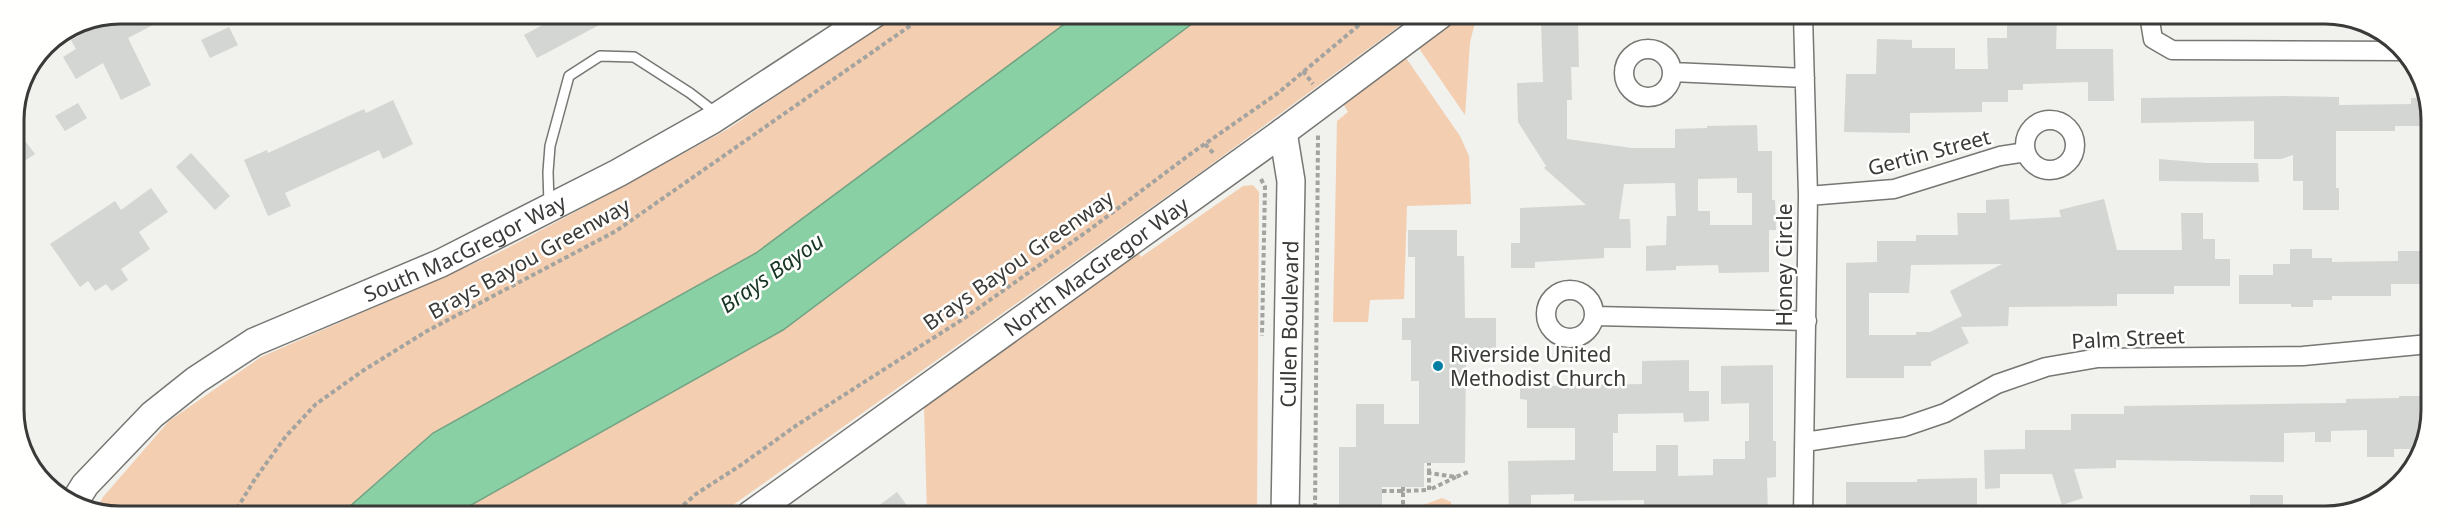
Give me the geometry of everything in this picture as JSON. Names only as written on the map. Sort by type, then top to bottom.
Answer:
[{"type":"street","name":"South MacGregor Way","points":[[78,496],[85,485],[152,415],[196,380],[254,342],[441,263],[549,210],[719,115],[859,24]]},
{"type":"street","name":"North MacGregor Way","points":[[763,506],[1283,132],[1428,24]]},
{"type":"street","name":"Honey Circle","points":[[1803,24],[1808,196],[1803,506]]},
{"type":"street","points":[[2150,24],[2153,39],[2172,50],[2392,51]]},
{"type":"street","points":[[1672,72],[1806,78]]},
{"type":"street","name":"Cullen Boulevard","points":[[1283,132],[1292,181],[1285,506]]},
{"type":"street","name":"Gertin Street","points":[[1808,196],[1894,189],[2000,156],[2026,152]]},
{"type":"street","points":[[1595,316],[1807,321]]},
{"type":"street","name":"Palm Street","points":[[1805,442],[1904,427],[1945,413],[2007,381],[2046,367],[2098,358],[2303,356],[2421,345]]},
{"type":"lane","points":[[549,210],[550,146],[569,76],[600,56],[634,57],[690,93],[719,115]]},
{"type":"path","name":"Brays Bayou Greenway","points":[[238,506],[286,436],[316,404],[364,370],[427,331],[616,231],[913,24]]},
{"type":"path","name":"Brays Bayou Greenway","points":[[682,506],[696,494],[797,425],[963,319],[1278,93],[1360,24]]},
{"type":"path","points":[[1303,71],[1314,87]]},
{"type":"path","points":[[1316,506],[1317,138]]},
{"type":"path","points":[[1205,144],[1216,158]]},
{"type":"path","points":[[1261,179],[1265,187],[1262,339]]},
{"type":"path","points":[[1429,463],[1429,490]]},
{"type":"path","points":[[1429,472],[1456,477]]},
{"type":"path","points":[[1382,491],[1429,490],[1468,472]]},
{"type":"path","points":[[1403,489],[1403,506]]},
{"type":"shaded area","points":[[882,24],[1402,24],[1201,172],[732,506],[120,506],[100,503],[169,421],[261,357],[498,253],[728,129]]},
{"type":"shaded area","points":[[1448,24],[1475,24],[1470,42],[1465,115],[1418,47]]},
{"type":"shaded area","points":[[1406,58],[1460,136],[1469,156],[1471,204],[1407,206],[1404,299],[1370,300],[1368,322],[1333,322],[1337,121],[1348,112],[1344,105]]},
{"type":"shaded area","points":[[1253,185],[1259,192],[1257,506],[927,506],[924,405],[1138,252],[1141,257],[1243,186]]},
{"type":"shaded area","points":[[1442,498],[1451,502],[1451,506],[1421,506]]},
{"type":"water","name":"Brays Bayou","points":[[1065,24],[1192,24],[783,330],[469,506],[350,506],[433,433],[756,253]]},
{"type":"building","points":[[155,24],[128,38],[151,85],[121,100],[103,63],[76,79],[63,57],[76,49],[71,40],[102,26]]},
{"type":"building","points":[[544,24],[601,24],[537,58],[524,35]]},
{"type":"building","points":[[1541,24],[1578,24],[1579,67],[1571,67],[1572,100],[1567,100],[1567,139],[1632,148],[1675,148],[1675,129],[1757,125],[1758,151],[1772,151],[1772,200],[1775,200],[1776,230],[1769,230],[1769,272],[1719,273],[1718,265],[1676,266],[1676,270],[1646,271],[1646,246],[1666,245],[1667,216],[1676,216],[1675,183],[1624,184],[1619,219],[1630,219],[1631,248],[1604,248],[1604,258],[1535,262],[1535,268],[1511,268],[1511,243],[1520,243],[1520,208],[1586,205],[1544,168],[1546,166],[1518,122],[1517,83],[1543,82]],"holes":[[[1737,178],[1737,193],[1752,193],[1752,225],[1710,225],[1710,211],[1698,211],[1698,179]]]},
{"type":"building","points":[[2007,24],[2057,24],[2056,49],[2113,49],[2114,101],[2088,101],[2088,82],[2023,84],[2023,90],[2008,90],[2008,102],[1982,102],[1982,112],[1910,113],[1910,133],[1844,132],[1846,74],[1876,74],[1877,39],[1912,40],[1912,48],[1955,48],[1955,69],[1988,69],[1987,38],[2007,38]]},
{"type":"building","points":[[229,27],[238,45],[210,58],[201,40]]},
{"type":"building","points":[[2339,97],[2339,105],[2411,104],[2411,98],[2418,98],[2421,126],[2395,126],[2395,131],[2336,131],[2336,188],[2339,188],[2339,210],[2303,210],[2303,181],[2293,181],[2293,155],[2281,159],[2254,159],[2254,121],[2141,123],[2141,98]]},
{"type":"building","points":[[393,100],[413,144],[383,159],[379,150],[285,193],[291,206],[268,216],[244,160],[267,150],[268,153],[364,109],[366,113]]},
{"type":"building","points":[[78,103],[87,118],[65,131],[55,116]]},
{"type":"building","points":[[26,142],[35,154],[24,161],[24,143]]},
{"type":"building","points":[[191,153],[230,196],[215,210],[176,167]]},
{"type":"building","points":[[2159,159],[2207,163],[2258,163],[2259,182],[2159,181]]},
{"type":"building","points":[[151,188],[168,212],[139,232],[150,249],[121,269],[128,280],[112,291],[106,284],[95,291],[88,281],[80,287],[50,244],[115,201],[121,210]]},
{"type":"building","points":[[2009,199],[2010,220],[2061,217],[2059,210],[2104,199],[2117,250],[2182,250],[2181,213],[2203,213],[2203,239],[2215,239],[2215,259],[2230,259],[2230,286],[2174,286],[2174,294],[2117,294],[2117,306],[2009,307],[2008,326],[1961,327],[1969,343],[1931,362],[1931,366],[1904,366],[1904,378],[1846,378],[1846,263],[1877,262],[1877,241],[1916,241],[1916,235],[1958,235],[1957,213],[1986,213],[1986,200]],"holes":[[[2002,264],[1950,291],[1962,316],[1930,332],[1916,332],[1916,335],[1869,335],[1869,293],[1909,293],[1911,265]]]},
{"type":"building","name":"Riverside United Methodist Church","points":[[1408,230],[1457,230],[1457,256],[1464,256],[1465,318],[1496,318],[1496,351],[1466,351],[1465,463],[1424,463],[1424,487],[1382,487],[1382,506],[1339,506],[1339,447],[1356,447],[1356,404],[1384,404],[1384,424],[1419,424],[1419,381],[1411,381],[1411,340],[1402,340],[1402,318],[1415,318],[1415,257],[1408,257]]},
{"type":"building","points":[[2290,249],[2312,249],[2312,258],[2332,258],[2332,262],[2398,261],[2398,251],[2421,251],[2421,284],[2391,284],[2391,296],[2332,296],[2332,300],[2313,300],[2313,307],[2291,307],[2291,304],[2239,304],[2239,275],[2273,275],[2273,264],[2290,264]]},
{"type":"building","points":[[1689,360],[1689,391],[1709,391],[1709,421],[1684,422],[1683,413],[1618,414],[1618,433],[1613,433],[1613,471],[1656,471],[1656,445],[1678,445],[1678,476],[1713,475],[1713,459],[1745,459],[1745,441],[1749,441],[1749,403],[1721,404],[1721,366],[1773,365],[1773,441],[1776,441],[1776,477],[1767,478],[1768,506],[1644,506],[1644,500],[1574,501],[1574,494],[1531,495],[1531,506],[1509,506],[1508,461],[1575,460],[1575,428],[1527,428],[1527,400],[1520,399],[1520,374],[1547,373],[1547,386],[1642,384],[1642,361]]},
{"type":"building","points":[[2399,396],[2421,396],[2421,410],[2419,428],[2412,449],[2394,449],[2394,457],[2367,457],[2367,430],[2331,431],[2331,442],[2315,442],[2315,432],[2284,433],[2284,462],[2116,460],[2116,468],[2074,469],[2083,498],[2062,505],[2052,474],[2000,474],[2000,488],[1985,489],[1984,450],[2025,449],[2025,430],[2071,430],[2071,414],[2124,414],[2124,406],[2346,403],[2346,399],[2399,398]]},
{"type":"building","points":[[1977,478],[1977,506],[1846,506],[1846,482],[1917,482],[1917,479]]},
{"type":"building","points":[[897,492],[907,506],[878,506]]},
{"type":"building","points":[[2250,495],[2283,495],[2283,506],[2250,506]]},
{"type":"place","name":"Riverside United Methodist Church","points":[[1438,366]]}]
